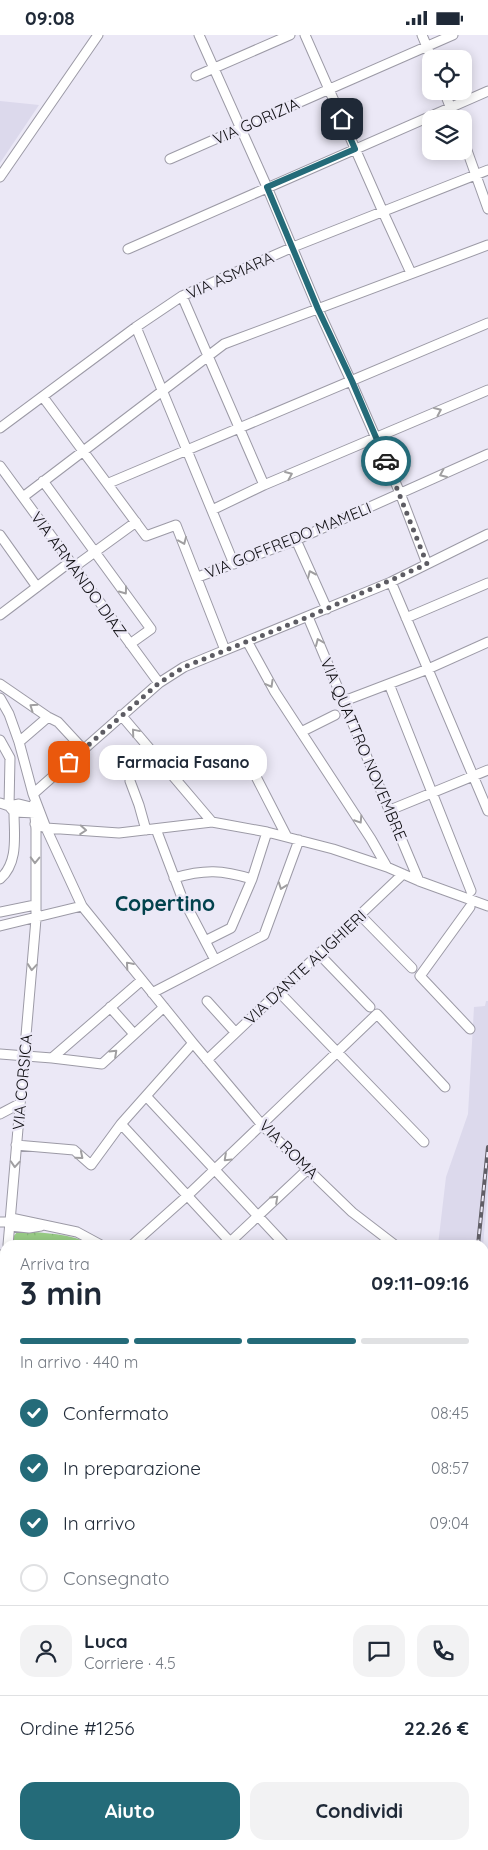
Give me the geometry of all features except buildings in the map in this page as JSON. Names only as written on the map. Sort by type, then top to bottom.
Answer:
[{"type":"street","points":[[0,177],[98,35]]},
{"type":"street","points":[[199,35],[267,187],[318,309],[352,381],[400,493],[427,564]]},
{"type":"street","points":[[196,76],[290,35]]},
{"type":"street","points":[[305,35],[411,273]]},
{"type":"street","points":[[422,35],[429,50]]},
{"type":"street","name":"VIA GORIZIA","points":[[170,159],[453,35]]},
{"type":"street","points":[[128,249],[488,91]]},
{"type":"street","points":[[448,100],[451,108]]},
{"type":"street","points":[[471,160],[488,209]]},
{"type":"street","name":"VIA ASMARA","points":[[0,429],[136,327],[182,296],[293,247],[488,170]]},
{"type":"street","points":[[23,497],[82,450],[224,344],[488,245]]},
{"type":"street","points":[[182,296],[264,485]]},
{"type":"street","points":[[108,483],[488,323]]},
{"type":"street","points":[[136,327],[234,564]]},
{"type":"street","points":[[212,510],[264,485],[488,390]]},
{"type":"street","points":[[43,397],[146,536],[176,525],[198,577],[225,650]]},
{"type":"street","name":"VIA GOFFREDO MAMELI","points":[[198,577],[296,539],[488,454]]},
{"type":"street","name":"VIA ARMANDO DIAZ","points":[[0,466],[159,683]]},
{"type":"street","points":[[43,481],[151,629],[130,644]]},
{"type":"street","points":[[0,615],[37,587],[95,551],[136,522]]},
{"type":"street","points":[[33,794],[159,683],[184,667],[391,581],[488,534]]},
{"type":"street","points":[[0,535],[37,587]]},
{"type":"street","points":[[296,539],[327,609]]},
{"type":"street","points":[[391,581],[488,811]]},
{"type":"street","points":[[406,617],[488,583]]},
{"type":"street","name":"VIA QUATTRO NOVEMBRE","points":[[308,617],[419,881]]},
{"type":"street","points":[[247,641],[275,692],[371,839],[387,867]]},
{"type":"street","points":[[344,701],[428,669],[488,642]]},
{"type":"street","points":[[389,683],[471,891]]},
{"type":"street","points":[[0,684],[58,722],[83,749]]},
{"type":"street","points":[[1,700],[9,695],[16,695]]},
{"type":"street","name":"VIA CORSICA","points":[[1,700],[19,742],[36,811],[36,919],[8,1240]]},
{"type":"street","points":[[121,715],[212,822]]},
{"type":"street","points":[[301,732],[335,715]]},
{"type":"street","points":[[19,742],[48,717]]},
{"type":"street","points":[[0,740],[10,758],[14,853],[12,862],[0,879]]},
{"type":"street","points":[[250,765],[287,837]]},
{"type":"street","points":[[390,810],[488,769]]},
{"type":"street","points":[[130,781],[146,830]]},
{"type":"street","points":[[0,803],[12,809]]},
{"type":"street","points":[[12,809],[19,804],[36,811]]},
{"type":"street","name":"VIA ROMA","points":[[36,811],[82,906],[193,1043],[262,1125],[352,1212],[388,1240]]},
{"type":"street","points":[[36,829],[120,833],[212,822],[267,832],[333,849],[387,867],[419,881],[488,906]]},
{"type":"street","points":[[156,829],[181,895],[215,961]]},
{"type":"street","points":[[205,941],[231,928],[252,879],[267,832]]},
{"type":"street","points":[[152,993],[264,935],[299,840]]},
{"type":"street","points":[[174,878],[195,872],[229,872],[252,879]]},
{"type":"street","name":"VIA DANTE ALIGHIERI","points":[[207,1060],[403,874]]},
{"type":"street","points":[[0,912],[35,905]]},
{"type":"street","points":[[0,926],[36,919],[82,906]]},
{"type":"street","points":[[470,907],[420,976],[470,1029]]},
{"type":"street","points":[[360,915],[412,968]]},
{"type":"street","points":[[318,953],[370,1007]]},
{"type":"street","points":[[52,1058],[142,980]]},
{"type":"street","points":[[278,991],[424,1142]]},
{"type":"street","points":[[207,1001],[235,1033]]},
{"type":"street","points":[[110,1007],[134,1034]]},
{"type":"street","points":[[0,1054],[102,1064],[164,1007]]},
{"type":"street","points":[[138,1240],[187,1196],[377,1014],[445,1087]]},
{"type":"street","points":[[16,1145],[74,1150],[90,1165],[121,1124],[193,1043]]},
{"type":"street","points":[[146,1096],[280,1240]]},
{"type":"street","points":[[0,1114],[19,1104]]},
{"type":"street","points":[[121,1124],[226,1240]]},
{"type":"street","points":[[234,1240],[308,1169]]},
{"type":"street","points":[[0,1222],[46,1226],[78,1232],[92,1240]]},
{"type":"street","points":[[0,1333],[0,1339]]},
{"type":"shaded area","points":[[0,101],[39,105],[0,163]]},
{"type":"shaded area","points":[[486,1001],[488,1001],[488,1191],[483,1240],[439,1240],[446,1177],[468,1114],[474,1007],[485,1006]]},
{"type":"green space","points":[[18,1231],[47,1233],[81,1240],[12,1240]]},
{"type":"railway","points":[[479,1240],[488,1147]]},
{"type":"way so far","points":[[69,762],[159,683],[184,667],[308,617],[427,564],[386,461]]},
{"type":"place","name":"Farmacia Fasano","points":[[69,762]]},
{"type":"district","name":"Copertino","points":[[165,904]]},
{"type":"route","points":[[342,119],[355,149],[267,187],[318,309],[352,381],[386,461]]}]
